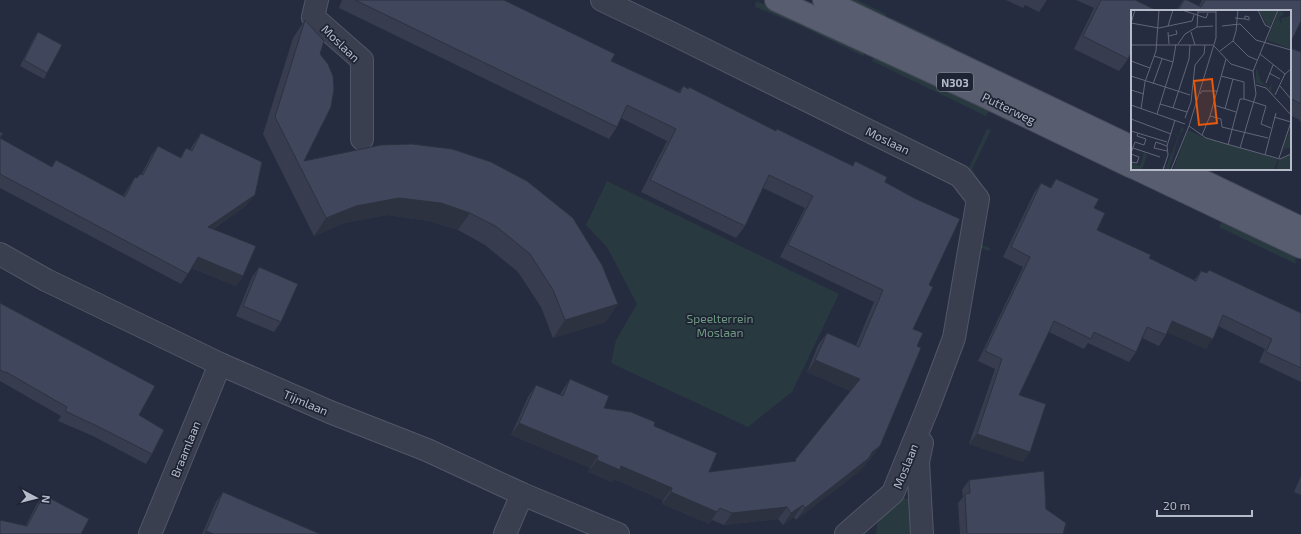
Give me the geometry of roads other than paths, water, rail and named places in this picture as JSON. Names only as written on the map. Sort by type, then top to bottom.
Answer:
[{"type":"main road","name":"Putterweg","points":[[776,0],[1131,166]]},
{"type":"main road","name":"Putterweg","points":[[824,0],[1131,147]]},
{"type":"main road","points":[[1139,170],[1301,247]]},
{"type":"main road","points":[[1180,170],[1301,228]]},
{"type":"street","name":"Moslaan","points":[[317,0],[313,17],[362,60],[362,138]]},
{"type":"street","name":"Moslaan","points":[[602,0],[960,176],[978,199],[954,338],[930,402],[893,493],[846,534]]},
{"type":"street","name":"Tijmlaan","points":[[0,254],[46,280],[220,364],[330,412],[427,450],[522,494],[618,534]]},
{"type":"street","name":"Braamlaan","points":[[150,534],[220,364]]},
{"type":"street","name":"Moslaan","points":[[922,534],[918,462],[930,402]]},
{"type":"street","points":[[505,534],[522,494]]},
{"type":"park label","name":"Speelterrein Moslaan","points":[[720,325]]}]
